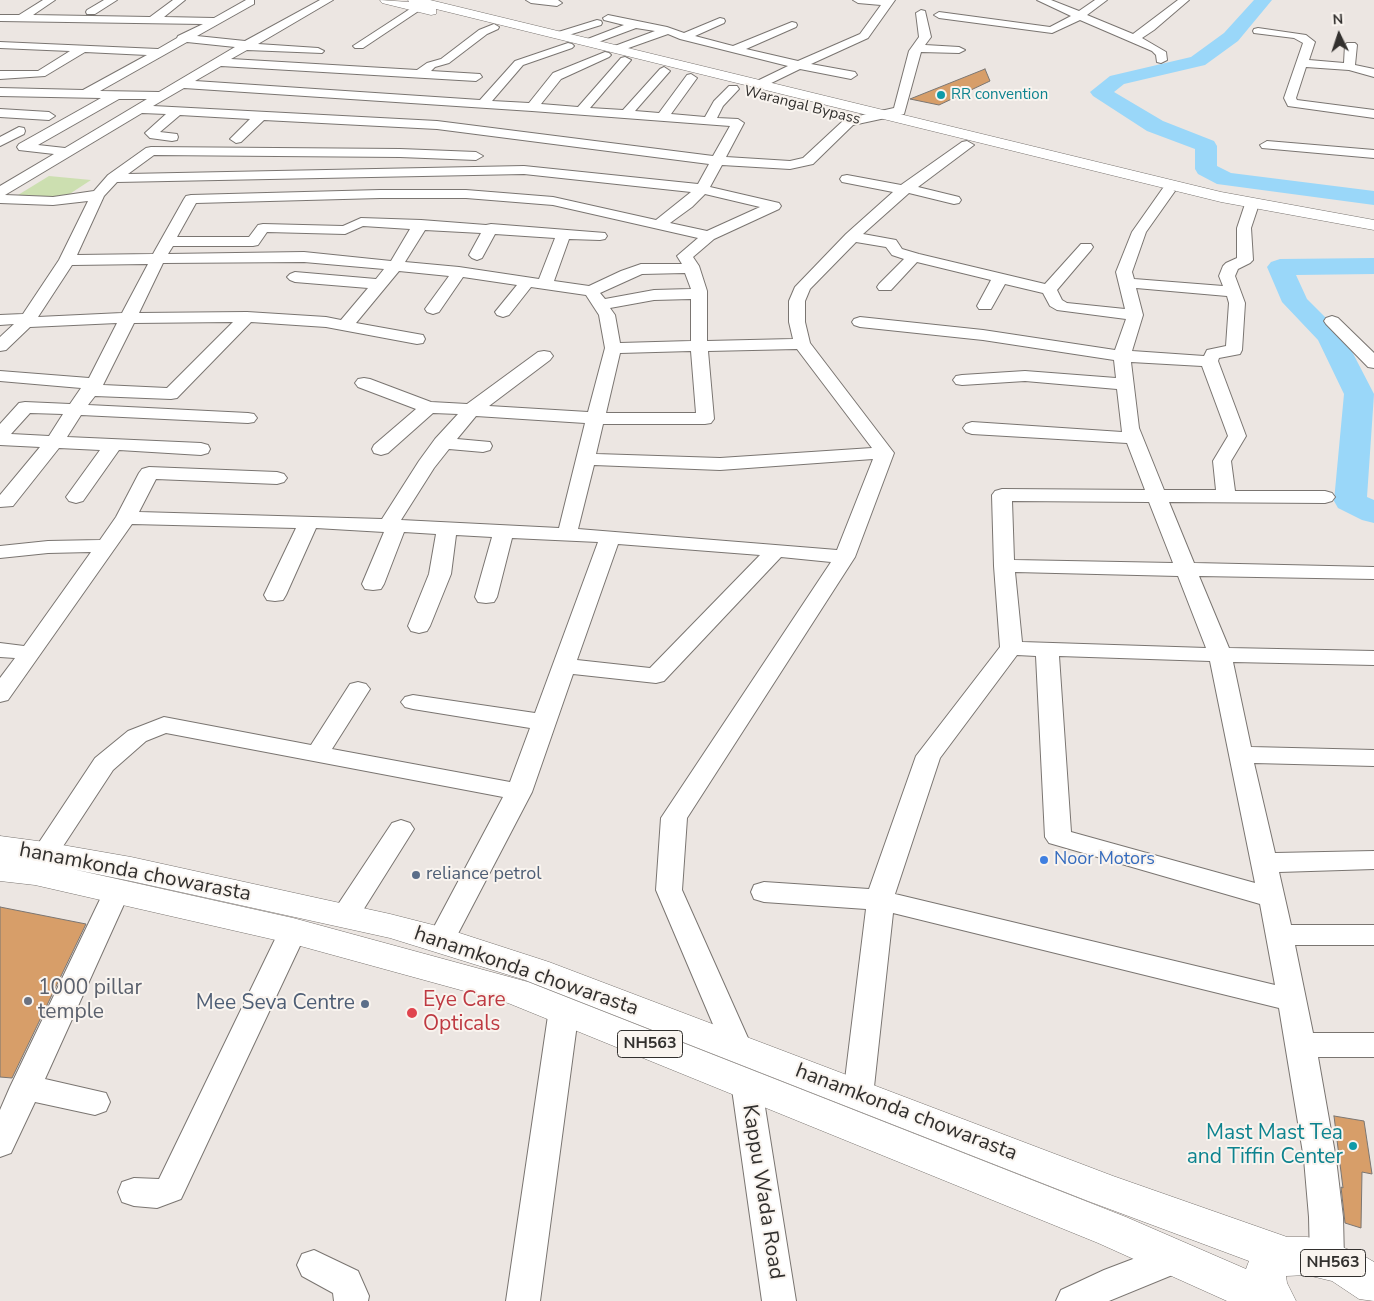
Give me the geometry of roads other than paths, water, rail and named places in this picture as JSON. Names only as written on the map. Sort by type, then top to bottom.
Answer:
[{"type":"main road","name":"Warangal Bypass","points":[[386,0],[415,4],[494,26],[563,40],[664,71],[850,122],[1080,167],[1168,191],[1221,198]]},
{"type":"main road","points":[[415,4],[563,40],[589,42],[615,55],[761,84],[1080,167]]},
{"type":"main road","points":[[1104,173],[1252,204],[1373,225]]},
{"type":"main road","name":"hanamkonda chowarasta","points":[[0,847],[46,853],[131,869],[344,916],[441,940],[537,972],[742,1065],[858,1096],[1102,1189],[1287,1256]]},
{"type":"main road","name":"NH563","points":[[0,869],[118,891],[293,931],[449,972],[742,1065],[1274,1301]]},
{"type":"main road","name":"NH563","points":[[1274,1301],[1268,1291],[1265,1279],[1267,1267],[1275,1260],[1287,1256],[1307,1256],[1328,1261],[1347,1268],[1374,1285]]},
{"type":"street","points":[[21,18],[50,0]]},
{"type":"street","points":[[92,12],[112,0]]},
{"type":"street","points":[[154,19],[180,0]]},
{"type":"street","points":[[0,192],[246,45],[328,0]]},
{"type":"street","points":[[531,0],[557,3]]},
{"type":"street","points":[[761,84],[864,36],[889,6],[858,0]]},
{"type":"street","points":[[1042,0],[1156,49],[1162,54],[1161,60]]},
{"type":"street","points":[[141,109],[399,124],[437,124],[718,160],[790,165],[808,161],[850,122],[886,116],[900,111],[917,48],[925,37],[916,13],[1047,30],[1057,29],[1102,0]]},
{"type":"street","points":[[1134,38],[1150,28],[1184,0]]},
{"type":"street","points":[[233,1],[252,1]]},
{"type":"street","points":[[87,93],[182,38],[252,1]]},
{"type":"street","points":[[359,46],[415,4]]},
{"type":"street","points":[[939,15],[949,11],[952,6]]},
{"type":"street","points":[[0,18],[214,21]]},
{"type":"street","points":[[608,18],[667,30],[799,65],[851,75]]},
{"type":"street","points":[[684,36],[720,21]]},
{"type":"street","points":[[482,105],[520,63],[597,23]]},
{"type":"street","points":[[589,42],[635,25]]},
{"type":"street","points":[[420,74],[431,65],[445,61],[483,32],[494,26]]},
{"type":"street","points":[[735,49],[792,26]]},
{"type":"street","points":[[532,107],[557,76],[615,55],[667,30]]},
{"type":"street","points":[[1258,31],[1294,35],[1309,42],[1290,98],[1292,103],[1374,114],[1374,103]]},
{"type":"street","points":[[182,38],[318,50]]},
{"type":"street","points":[[298,66],[328,43]]},
{"type":"street","points":[[0,45],[160,52]]},
{"type":"street","points":[[1349,67],[1351,45]]},
{"type":"street","points":[[917,48],[959,50]]},
{"type":"street","points":[[0,75],[41,74],[82,49]]},
{"type":"street","points":[[565,141],[615,55]]},
{"type":"street","points":[[354,70],[366,60]]},
{"type":"street","points":[[219,62],[476,76]]},
{"type":"street","points":[[1302,63],[1349,67],[1374,73]]},
{"type":"street","points":[[626,114],[664,71]]},
{"type":"street","points":[[663,117],[691,78]]},
{"type":"street","points":[[182,84],[532,107],[738,123],[702,189],[688,204],[659,224]]},
{"type":"street","points":[[709,121],[718,104],[733,89]]},
{"type":"street","points":[[0,92],[162,96]]},
{"type":"street","points":[[68,152],[24,147],[117,94]]},
{"type":"street","points":[[172,137],[154,135],[150,132],[177,111]]},
{"type":"street","points":[[0,113],[49,116]]},
{"type":"street","points":[[236,139],[261,116]]},
{"type":"street","points":[[610,147],[642,116]]},
{"type":"street","points":[[0,127],[18,131],[0,142]]},
{"type":"street","points":[[885,453],[802,344],[797,322],[797,301],[803,287],[851,237],[906,189],[967,145]]},
{"type":"street","points":[[1267,145],[1374,154]]},
{"type":"street","points":[[2,343],[27,321],[68,260],[98,195],[113,178],[151,151],[400,153],[538,159]]},
{"type":"street","points":[[113,178],[524,170],[702,189],[774,206],[709,236],[685,256],[699,294],[699,346],[705,419],[596,418],[429,407],[364,383]]},
{"type":"street","points":[[8,172],[31,173]]},
{"type":"street","points":[[848,179],[954,200]]},
{"type":"street","points":[[620,205],[637,182]]},
{"type":"street","points":[[1168,191],[1139,232],[1124,272],[1135,315],[1122,356],[1130,428],[1220,655],[1280,935],[1292,1000],[1320,1159],[1328,1261],[1374,1261]]},
{"type":"street","points":[[0,502],[6,502],[54,442],[92,387],[156,260],[191,199],[466,194],[620,205],[659,224],[709,236]]},
{"type":"street","points":[[0,199],[53,201],[98,195]]},
{"type":"street","points":[[167,241],[254,242],[283,196]]},
{"type":"street","points":[[1226,496],[1222,461],[1236,436],[1209,362],[1213,354],[1234,350],[1237,303],[1227,276],[1231,266],[1245,260],[1244,228],[1252,204]]},
{"type":"street","points":[[263,228],[345,230],[361,222],[491,228],[600,236]]},
{"type":"street","points":[[345,325],[395,266],[420,224]]},
{"type":"street","points":[[476,254],[491,228]]},
{"type":"street","points":[[545,284],[564,233]]},
{"type":"street","points":[[851,237],[891,244],[897,252],[914,257],[1050,290],[1056,302],[1063,307],[1135,315]]},
{"type":"street","points":[[1050,290],[1086,247]]},
{"type":"street","points":[[68,260],[304,257],[459,272],[591,291],[641,269],[691,268]]},
{"type":"street","points":[[885,287],[914,257]]},
{"type":"street","points":[[433,308],[459,272]]},
{"type":"street","points":[[295,277],[380,284]]},
{"type":"street","points":[[985,306],[1000,278]]},
{"type":"street","points":[[503,312],[528,281]]},
{"type":"street","points":[[1127,283],[1233,292]]},
{"type":"street","points":[[567,534],[613,348],[607,314],[591,291]]},
{"type":"street","points":[[600,305],[654,296],[699,294]]},
{"type":"street","points":[[0,376],[171,394],[247,317]]},
{"type":"street","points":[[0,320],[247,317],[345,325],[417,340]]},
{"type":"street","points":[[1332,321],[1374,362]]},
{"type":"street","points":[[860,322],[983,335],[1122,356],[1209,362]]},
{"type":"street","points":[[613,348],[802,344]]},
{"type":"street","points":[[373,584],[392,525],[442,443],[471,410],[544,356]]},
{"type":"street","points":[[962,380],[1025,376],[1125,384]]},
{"type":"street","points":[[0,435],[25,407],[53,381]]},
{"type":"street","points":[[25,407],[248,418]]},
{"type":"street","points":[[381,449],[429,407]]},
{"type":"street","points":[[972,428],[1134,438]]},
{"type":"street","points":[[0,439],[202,450]]},
{"type":"street","points":[[442,443],[483,446]]},
{"type":"street","points":[[76,497],[113,445]]},
{"type":"street","points":[[586,459],[720,464],[885,453]]},
{"type":"street","name":"Kappu Wada Road","points":[[779,1301],[742,1065],[669,890],[674,818],[845,557],[885,453]]},
{"type":"street","points":[[0,695],[126,518],[149,473],[278,478]]},
{"type":"street","points":[[858,1096],[882,892],[928,756],[1011,648],[1004,566],[1002,495],[1325,497]]},
{"type":"street","points":[[126,518],[309,522],[504,530],[776,550],[845,557]]},
{"type":"street","points":[[275,595],[309,522]]},
{"type":"street","points":[[419,626],[440,574],[447,528]]},
{"type":"street","points":[[486,596],[504,530]]},
{"type":"street","points":[[441,940],[519,792],[610,537]]},
{"type":"street","points":[[0,552],[48,546],[106,546]]},
{"type":"street","points":[[564,666],[656,676],[776,550]]},
{"type":"street","points":[[1004,566],[1374,573]]},
{"type":"street","points":[[1011,648],[1374,658]]},
{"type":"street","points":[[1046,649],[1058,837],[1272,898]]},
{"type":"street","points":[[0,650],[30,653]]},
{"type":"street","points":[[317,754],[358,689]]},
{"type":"street","points":[[413,702],[543,722]]},
{"type":"street","points":[[46,853],[104,764],[137,736],[164,725],[519,792]]},
{"type":"street","points":[[1240,755],[1374,758]]},
{"type":"street","points":[[344,916],[401,829]]},
{"type":"street","points":[[1264,863],[1374,860]]},
{"type":"street","points":[[0,1144],[118,891]]},
{"type":"street","points":[[764,892],[881,900],[1292,1000]]},
{"type":"street","points":[[134,1192],[157,1194],[170,1190],[293,931]]},
{"type":"street","points":[[1280,935],[1374,935]]},
{"type":"street","points":[[523,1301],[564,1009]]},
{"type":"street","points":[[1300,1045],[1374,1045]]},
{"type":"street","points":[[25,1088],[95,1102]]},
{"type":"street","points":[[1073,1301],[1116,1280],[1175,1258]]},
{"type":"street","points":[[314,1265],[346,1282],[352,1296],[351,1301]]},
{"type":"waterway","points":[[1263,0],[1231,37],[1198,61],[1117,80],[1100,92],[1155,126],[1206,146],[1206,169],[1225,179],[1374,198]]},
{"type":"waterway","points":[[1374,266],[1280,267],[1295,302],[1330,336],[1359,394],[1350,501],[1374,513]]},
{"type":"place","name":"RR convention","points":[[941,95]]},
{"type":"place","name":"Noor Motors","points":[[1044,860]]},
{"type":"place","name":"reliance petrol","points":[[416,875]]},
{"type":"place","name":"1000 pillar temple","points":[[28,1001]]},
{"type":"place","name":"Mee Seva Centre","points":[[365,1004]]},
{"type":"place","name":"Eye Care Opticals","points":[[412,1013]]},
{"type":"place","name":"Mast Mast Tea and Tiffin Center","points":[[1353,1146]]}]
